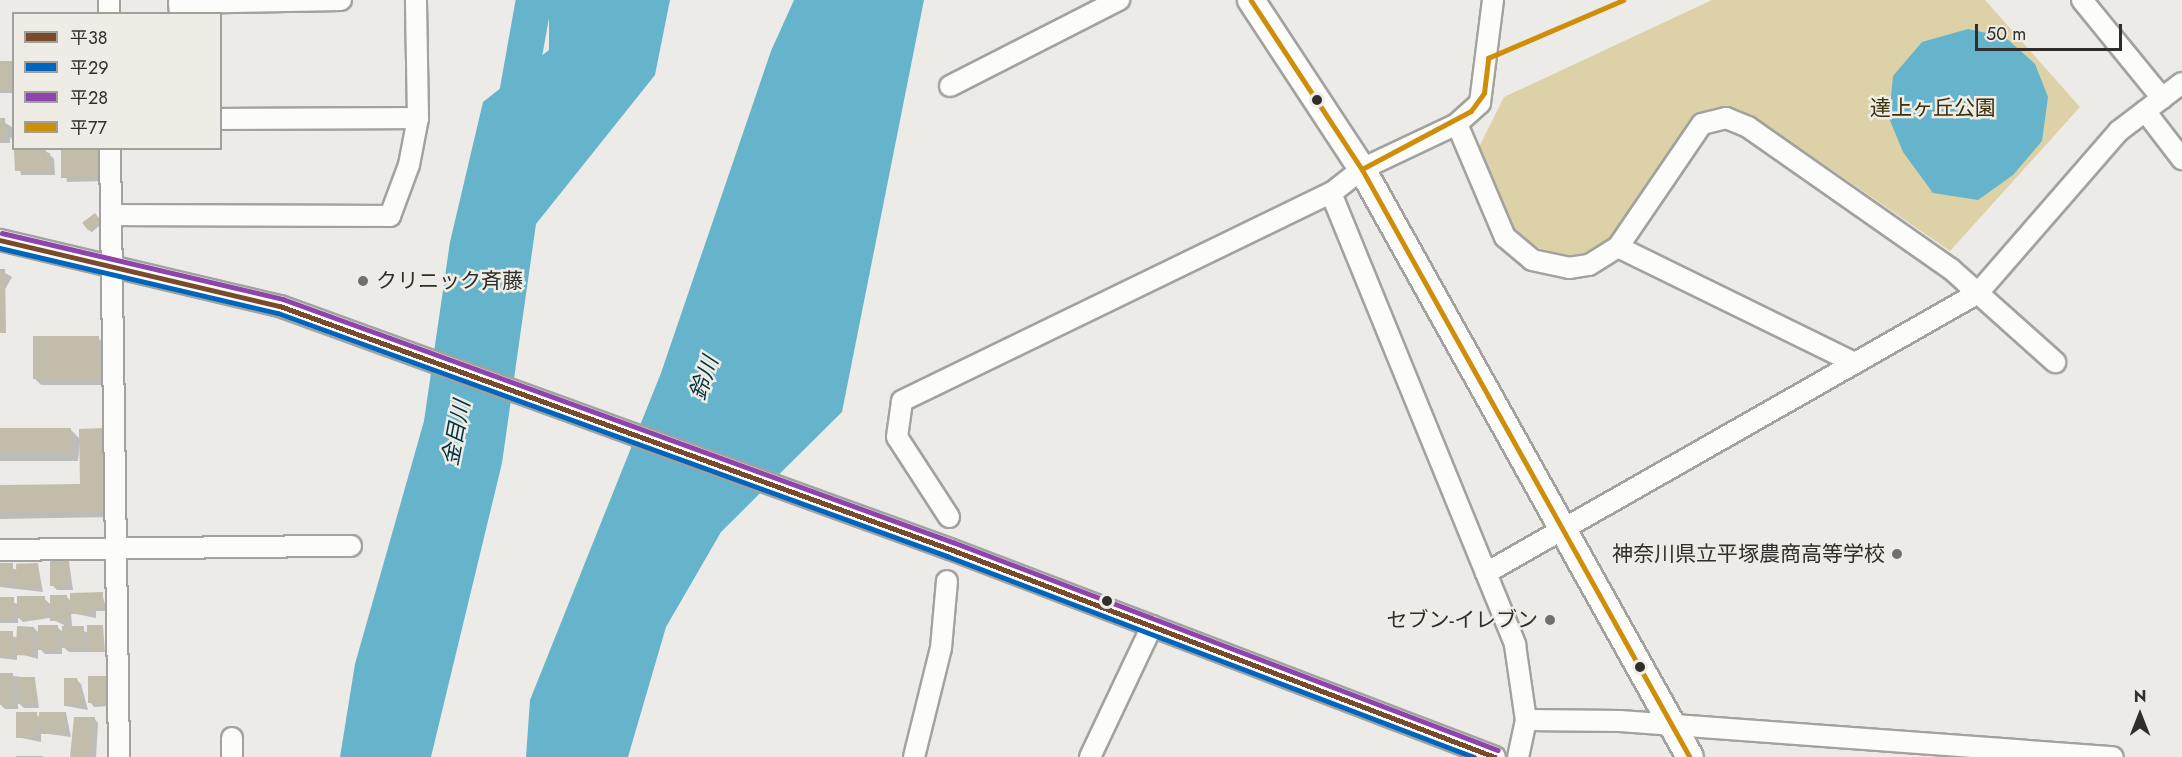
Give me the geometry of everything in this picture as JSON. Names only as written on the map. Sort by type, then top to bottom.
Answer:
[{"type":"main road","points":[[1251,0],[1269,12],[1362,169],[1568,530],[1690,757]]},
{"type":"street","points":[[180,12],[179,3],[341,0]]},
{"type":"street","points":[[111,215],[390,216],[410,165],[418,118],[416,0]]},
{"type":"street","points":[[950,86],[1119,0]]},
{"type":"street","points":[[949,517],[897,437],[902,401],[1331,193],[1362,169],[1457,124],[1484,93],[1493,0]]},
{"type":"street","points":[[2082,0],[2162,98]]},
{"type":"street","points":[[1486,573],[1568,530],[1978,293],[2119,131],[2182,83]]},
{"type":"street","points":[[2145,111],[2182,159]]},
{"type":"street","points":[[222,119],[418,118]]},
{"type":"street","points":[[1457,124],[1496,222],[1517,250],[1569,268],[1589,265],[1618,247],[1702,124],[1726,118],[1758,134],[1978,293],[2055,362]]},
{"type":"street","points":[[110,150],[119,757]]},
{"type":"street","points":[[1331,193],[1515,645],[1526,720],[1518,757]]},
{"type":"street","points":[[0,240],[110,261],[280,306],[843,510],[1495,757]]},
{"type":"street","points":[[1618,247],[1855,363]]},
{"type":"street","points":[[0,550],[351,546]]},
{"type":"street","points":[[914,757],[941,648],[947,581]]},
{"type":"street","points":[[1090,757],[1152,626]]},
{"type":"street","points":[[1526,720],[1671,725],[2030,754],[2113,757]]},
{"type":"green space","name":"達上ヶ丘公園","points":[[1712,0],[1985,0],[2080,107],[1950,251],[1758,119],[1727,107],[1693,114],[1614,236],[1598,250],[1578,258],[1554,255],[1513,236],[1491,194],[1478,149],[1504,97]]},
{"type":"water","points":[[549,0],[670,0],[655,75],[536,224],[502,463],[431,757],[340,757],[355,664],[424,421],[450,242],[483,102],[549,50]]},
{"type":"water","name":"鈴川","points":[[794,0],[924,0],[842,412],[721,532],[666,627],[628,757],[526,757],[530,700],[661,373],[771,51]]},
{"type":"water","points":[[1968,29],[2005,37],[2035,64],[2048,97],[2042,141],[2013,175],[1978,200],[1933,193],[1903,152],[1889,118],[1893,76],[1922,42]]},
{"type":"building","points":[[0,61],[12,61],[12,90],[0,90]]},
{"type":"building","points":[[0,118],[5,118],[6,139],[0,139]]},
{"type":"building","points":[[14,150],[50,153],[51,171],[15,171]]},
{"type":"building","points":[[61,150],[100,150],[100,178],[61,178]]},
{"type":"building","points":[[95,213],[101,221],[88,231],[82,223]]},
{"type":"building","points":[[0,269],[5,269],[6,333],[0,333]]},
{"type":"building","points":[[33,336],[99,336],[99,379],[33,379]]},
{"type":"building","points":[[0,428],[71,428],[71,454],[0,454]]},
{"type":"building","points":[[103,428],[104,511],[0,512],[0,485],[80,484],[79,429]]},
{"type":"building","points":[[50,560],[69,560],[69,586],[50,586]]},
{"type":"building","points":[[0,563],[13,563],[13,583],[0,583]]},
{"type":"building","points":[[38,563],[39,588],[17,589],[16,564]]},
{"type":"building","points":[[103,592],[103,607],[92,607],[92,614],[70,614],[70,593]]},
{"type":"building","points":[[50,595],[67,595],[67,621],[50,621]]},
{"type":"building","points":[[17,596],[45,596],[45,618],[17,618]]},
{"type":"building","points":[[0,597],[14,597],[14,619],[0,619]]},
{"type":"building","points":[[38,625],[58,625],[58,650],[38,650]]},
{"type":"building","points":[[87,625],[103,625],[103,651],[87,651]]},
{"type":"building","points":[[17,626],[34,627],[32,656],[15,655]]},
{"type":"building","points":[[62,626],[84,626],[84,648],[62,648]]},
{"type":"building","points":[[0,631],[13,631],[13,656],[0,656]]},
{"type":"building","points":[[0,673],[13,673],[13,705],[0,705]]},
{"type":"building","points":[[88,676],[106,676],[106,703],[88,703]]},
{"type":"building","points":[[17,677],[35,677],[35,704],[17,704]]},
{"type":"building","points":[[64,678],[77,678],[84,706],[64,706]]},
{"type":"building","points":[[16,712],[37,712],[37,738],[16,738]]},
{"type":"building","points":[[39,712],[66,712],[66,734],[39,734]]},
{"type":"building","points":[[74,717],[95,717],[90,757],[70,757]]},
{"type":"waterway","name":"金目川","points":[[512,123],[534,0]]},
{"type":"transit line","name":"平77","points":[[1251,0],[1362,169],[1690,757]]},
{"type":"transit line","name":"平77","points":[[1362,169],[1471,111],[1484,93],[1488,58],[1623,0]]},
{"type":"transit line","name":"平28","points":[[2,233],[283,299],[953,542],[1498,750]]},
{"type":"transit line","name":"平38","points":[[0,240],[280,306],[950,549],[1495,757]]},
{"type":"transit line","name":"平29","points":[[0,248],[278,313],[947,556],[1474,757]]},
{"type":"place","name":"クリニック斉藤","points":[[363,281]]},
{"type":"place","name":"神奈川県立平塚農商高等学校","points":[[1897,554]]},
{"type":"place","name":"セブン-イレブン","points":[[1550,620]]}]
